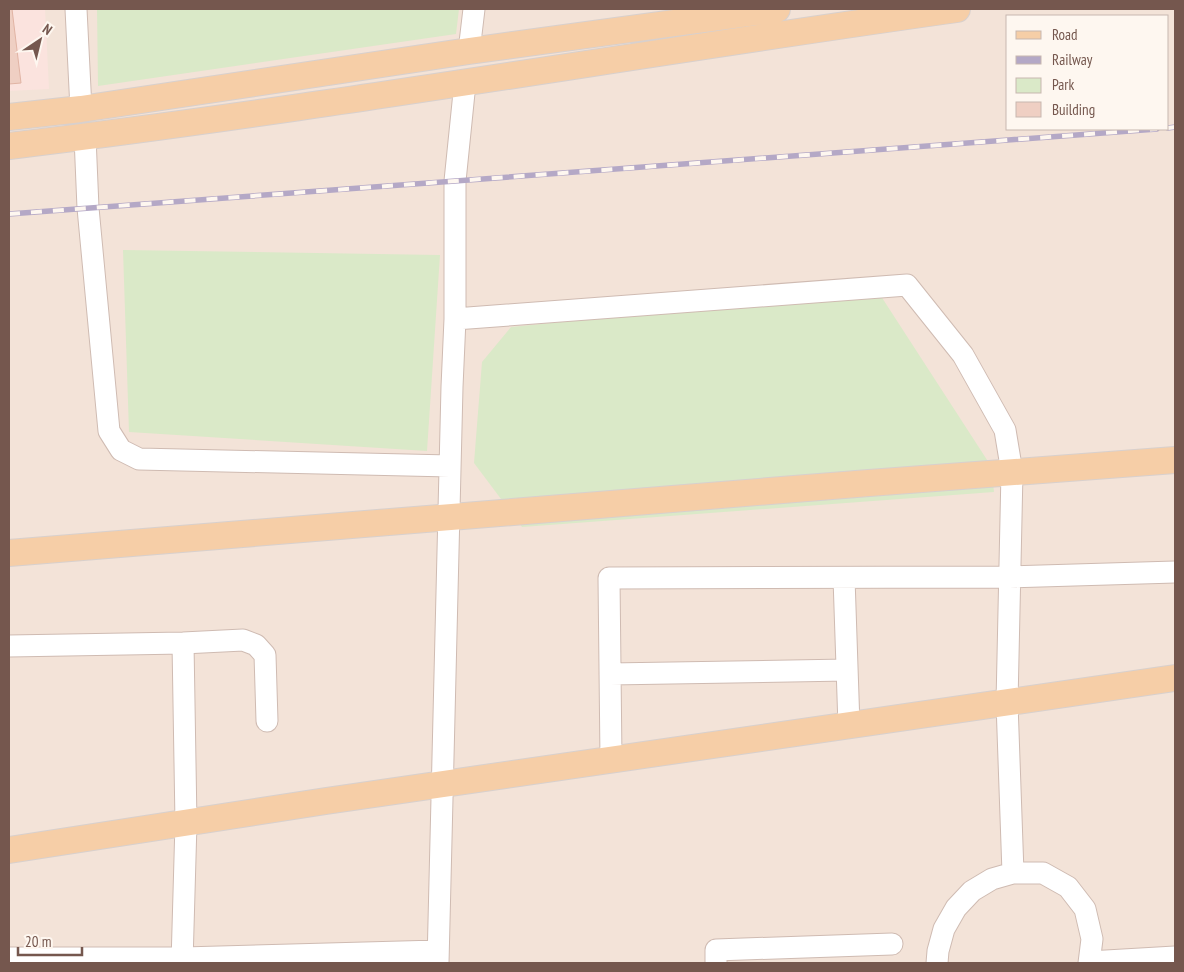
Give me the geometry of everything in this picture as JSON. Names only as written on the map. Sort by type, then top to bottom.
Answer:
[{"type":"main road","points":[[9,146],[465,83],[957,9]]},
{"type":"main road","points":[[9,117],[81,109],[760,10]]},
{"type":"main road","points":[[296,77],[302,106]]},
{"type":"main road","points":[[9,553],[449,516],[1175,460]]},
{"type":"main road","points":[[9,850],[1175,678]]},
{"type":"street","points":[[76,9],[81,109]]},
{"type":"street","points":[[469,51],[474,9]]},
{"type":"street","points":[[9,958],[182,961],[438,957],[455,319],[455,181],[465,83]]},
{"type":"street","points":[[85,137],[88,208],[109,430],[121,450],[139,459],[450,466]]},
{"type":"street","points":[[455,319],[907,285],[963,355],[1005,430],[1012,472],[1007,703],[1013,873]]},
{"type":"street","points":[[611,760],[610,578],[1009,577],[1175,572]]},
{"type":"street","points":[[844,578],[849,726]]},
{"type":"street","points":[[9,646],[243,640],[256,645],[265,655],[267,721]]},
{"type":"street","points":[[182,961],[186,823],[183,643]]},
{"type":"street","points":[[610,674],[847,670]]},
{"type":"street","points":[[937,963],[944,928],[956,908],[972,892],[992,879],[1013,873],[1042,874],[1068,887],[1085,909],[1092,939],[1089,962],[1175,956]]},
{"type":"street","points":[[716,963],[716,950],[892,944]]},
{"type":"shaded area","points":[[9,9],[1175,9],[1175,963],[9,963]]},
{"type":"shaded area","points":[[9,9],[45,9],[49,89],[9,91]]},
{"type":"green space","points":[[97,9],[459,9],[456,34],[98,86]]},
{"type":"green space","points":[[123,250],[440,255],[427,451],[129,432]]},
{"type":"green space","points":[[877,290],[991,466],[994,492],[522,527],[474,463],[482,362],[511,327]]},
{"type":"building","points":[[9,9],[12,9],[21,83],[9,84]]},
{"type":"railway","points":[[1169,128],[1175,127]]},
{"type":"railway","points":[[9,214],[1143,130]]}]
